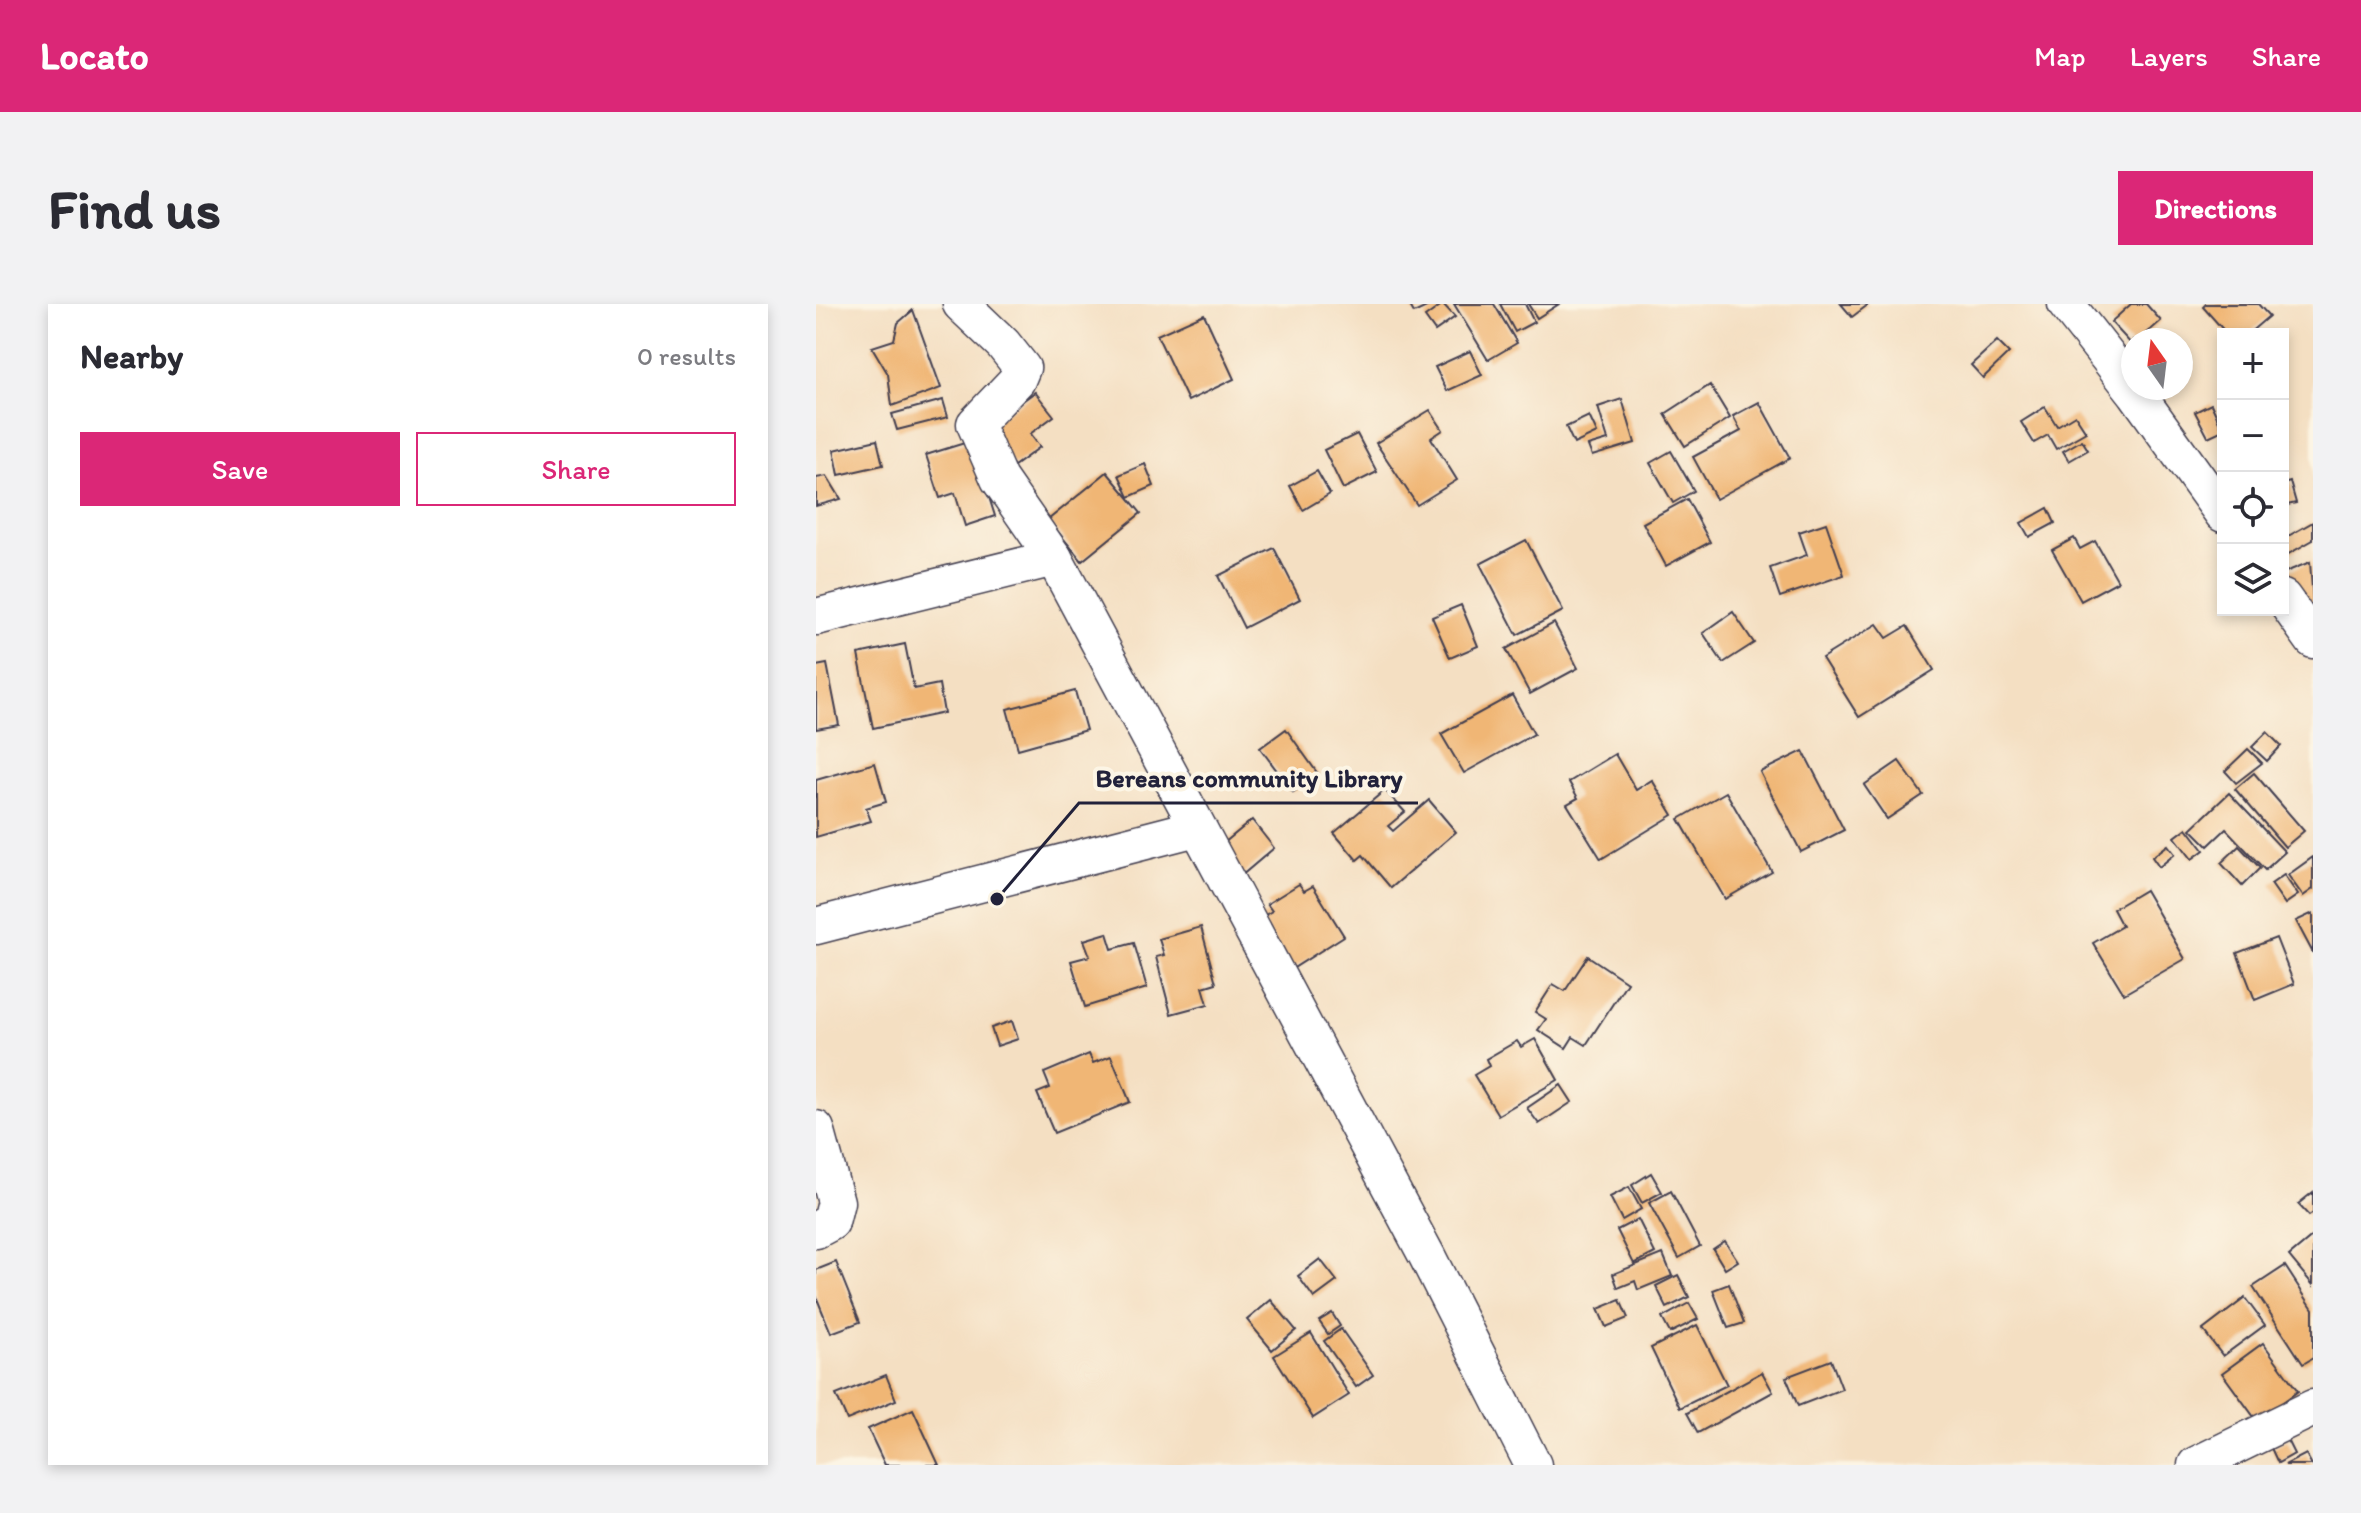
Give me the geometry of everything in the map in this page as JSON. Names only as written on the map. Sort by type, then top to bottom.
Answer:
[{"type":"street","points":[[961,304],[1003,344],[1022,368],[1017,380],[975,424],[999,479],[1054,558],[1427,1256],[1533,1465]]},
{"type":"street","points":[[2070,306],[2217,506]]},
{"type":"street","points":[[816,617],[1054,558]]},
{"type":"street","points":[[2289,606],[2313,640]]},
{"type":"street","points":[[816,926],[1196,828]]},
{"type":"street","points":[[816,1129],[836,1202],[831,1222],[816,1230]]},
{"type":"street","points":[[2196,1465],[2313,1408]]},
{"type":"building","points":[[1409,304],[1433,304],[1414,313]]},
{"type":"building","points":[[1443,304],[1455,317],[1435,331],[1425,317]]},
{"type":"building","points":[[1454,304],[1494,304],[1517,343],[1488,360]]},
{"type":"building","points":[[1500,304],[1525,304],[1534,322],[1515,332]]},
{"type":"building","points":[[1528,304],[1559,304],[1537,318]]},
{"type":"building","points":[[1841,304],[1869,304],[1852,317]]},
{"type":"building","points":[[2131,304],[2146,304],[2161,321],[2153,328],[2121,328],[2121,333],[2111,322]]},
{"type":"building","points":[[2206,304],[2258,304],[2269,316],[2255,328],[2222,328],[2203,307]]},
{"type":"building","points":[[913,310],[941,388],[892,406],[888,374],[872,347],[894,340],[898,323]]},
{"type":"building","points":[[1204,314],[1234,379],[1188,401],[1157,335]]},
{"type":"building","points":[[1997,341],[2009,353],[1983,378],[1971,365]]},
{"type":"building","points":[[1470,351],[1482,375],[1447,391],[1435,367]]},
{"type":"building","points":[[1710,385],[1730,418],[1685,446],[1665,414]]},
{"type":"building","points":[[1035,392],[1054,416],[1030,434],[1040,447],[1014,466],[986,428]]},
{"type":"building","points":[[1622,399],[1635,443],[1592,456],[1588,446],[1608,440],[1598,407]]},
{"type":"building","points":[[943,400],[948,417],[897,430],[892,414]]},
{"type":"building","points":[[1759,402],[1790,458],[1716,499],[1693,457],[1741,431],[1733,416]]},
{"type":"building","points":[[2211,404],[2217,417],[2217,433],[2208,437],[2195,412]]},
{"type":"building","points":[[2045,407],[2057,426],[2075,415],[2086,432],[2056,449],[2048,435],[2034,443],[2021,422]]},
{"type":"building","points":[[1430,410],[1443,430],[1431,438],[1457,480],[1417,505],[1376,443]]},
{"type":"building","points":[[1589,416],[1597,433],[1574,444],[1566,427]]},
{"type":"building","points":[[1357,434],[1377,472],[1343,489],[1324,450]]},
{"type":"building","points":[[877,440],[883,465],[839,475],[834,450]]},
{"type":"building","points":[[2082,440],[2088,450],[2069,461],[2063,451]]},
{"type":"building","points":[[971,441],[995,516],[965,526],[955,493],[940,498],[926,455]]},
{"type":"building","points":[[1671,451],[1694,491],[1673,503],[1650,463]]},
{"type":"building","points":[[1145,464],[1154,486],[1129,497],[1119,475]]},
{"type":"building","points":[[1317,471],[1330,494],[1303,510],[1290,486]]},
{"type":"building","points":[[1107,472],[1141,513],[1082,561],[1048,520]]},
{"type":"building","points":[[827,476],[841,499],[816,506],[816,478]]},
{"type":"building","points":[[2289,482],[2296,503],[2289,505]]},
{"type":"building","points":[[1687,499],[1710,542],[1666,566],[1643,523]]},
{"type":"building","points":[[2048,508],[2055,523],[2029,537],[2021,523]]},
{"type":"building","points":[[2313,522],[2313,540],[2289,554],[2289,536]]},
{"type":"building","points":[[1826,523],[1844,575],[1780,597],[1770,568],[1807,555],[1799,532]]},
{"type":"building","points":[[2074,538],[2080,549],[2095,541],[2118,581],[2081,601],[2052,550]]},
{"type":"building","points":[[1526,540],[1563,611],[1517,635],[1480,564]]},
{"type":"building","points":[[1274,548],[1300,599],[1244,628],[1218,576]]},
{"type":"building","points":[[2310,562],[2313,603],[2299,609],[2289,586],[2289,571]]},
{"type":"building","points":[[1461,605],[1478,646],[1450,658],[1432,617]]},
{"type":"building","points":[[1733,612],[1754,643],[1723,663],[1703,633]]},
{"type":"building","points":[[1554,623],[1578,668],[1530,694],[1506,649]]},
{"type":"building","points":[[1877,624],[1887,638],[1907,626],[1934,670],[1859,717],[1822,658]]},
{"type":"building","points":[[905,644],[914,689],[939,684],[944,713],[873,728],[858,654]]},
{"type":"building","points":[[827,664],[839,725],[816,729],[816,666]]},
{"type":"building","points":[[1075,691],[1086,730],[1018,749],[1007,709]]},
{"type":"building","points":[[1512,695],[1534,734],[1464,773],[1441,734]]},
{"type":"building","points":[[1286,729],[1318,774],[1293,792],[1260,748]]},
{"type":"building","points":[[2267,732],[2281,746],[2267,761],[2252,747]]},
{"type":"building","points":[[2248,749],[2262,763],[2236,783],[2225,771]]},
{"type":"building","points":[[1803,751],[1844,830],[1801,852],[1760,772]]},
{"type":"building","points":[[1615,754],[1636,790],[1652,780],[1673,815],[1601,859],[1567,804],[1578,798],[1569,782]]},
{"type":"building","points":[[1899,761],[1923,795],[1887,819],[1864,785]]},
{"type":"building","points":[[875,763],[886,802],[866,808],[871,821],[816,837],[816,780]]},
{"type":"building","points":[[2254,773],[2304,831],[2285,847],[2235,789]]},
{"type":"building","points":[[1385,790],[1405,812],[1388,826],[1393,831],[1429,800],[1456,832],[1391,888],[1363,855],[1357,860],[1334,833]]},
{"type":"building","points":[[1726,792],[1772,872],[1725,899],[1679,819]]},
{"type":"building","points":[[2229,793],[2285,852],[2265,870],[2226,829],[2208,846],[2191,829]]},
{"type":"building","points":[[1252,820],[1274,848],[1241,876],[1218,848]]},
{"type":"building","points":[[2187,828],[2204,850],[2192,859],[2175,837]]},
{"type":"building","points":[[2168,845],[2175,854],[2159,867],[2152,857]]},
{"type":"building","points":[[2239,846],[2260,868],[2242,886],[2221,863]]},
{"type":"building","points":[[2313,857],[2313,889],[2303,896],[2288,875]]},
{"type":"building","points":[[2284,875],[2298,895],[2285,904],[2271,884]]},
{"type":"building","points":[[1299,884],[1304,891],[1313,886],[1344,936],[1292,969],[1260,918],[1272,911],[1267,904]]},
{"type":"building","points":[[2145,890],[2185,959],[2124,994],[2093,943],[2122,926],[2113,909]]},
{"type":"building","points":[[2313,913],[2313,953],[2296,921]]},
{"type":"building","points":[[1201,927],[1216,983],[1203,987],[1208,1004],[1171,1014],[1156,957],[1164,955],[1159,939]]},
{"type":"building","points":[[1107,933],[1112,949],[1134,943],[1147,988],[1085,1007],[1071,961],[1090,956],[1084,940]]},
{"type":"building","points":[[2276,938],[2294,984],[2255,1000],[2237,953]]},
{"type":"building","points":[[1588,956],[1627,982],[1586,1045],[1573,1037],[1566,1048],[1538,1030],[1546,1019],[1535,1012],[1553,984],[1565,991]]},
{"type":"building","points":[[1012,1021],[1018,1039],[997,1046],[991,1028]]},
{"type":"building","points":[[1535,1039],[1558,1080],[1498,1115],[1474,1075],[1489,1066],[1486,1059],[1517,1041],[1521,1047]]},
{"type":"building","points":[[1089,1054],[1093,1063],[1111,1056],[1130,1102],[1054,1133],[1037,1093],[1050,1088],[1044,1073]]},
{"type":"building","points":[[1561,1085],[1572,1102],[1539,1124],[1527,1108]]},
{"type":"building","points":[[1651,1173],[1662,1192],[1642,1203],[1632,1185]]},
{"type":"building","points":[[1629,1187],[1641,1209],[1622,1220],[1610,1197]]},
{"type":"building","points":[[1671,1191],[1700,1246],[1679,1258],[1649,1203]]},
{"type":"building","points":[[2313,1192],[2313,1213],[2309,1216],[2298,1204]]},
{"type":"building","points":[[1638,1219],[1655,1253],[1634,1264],[1617,1230]]},
{"type":"building","points":[[2313,1236],[2313,1285],[2289,1256]]},
{"type":"building","points":[[1725,1241],[1738,1261],[1725,1269],[1713,1249]]},
{"type":"building","points":[[1663,1254],[1672,1276],[1638,1290],[1635,1281],[1618,1288],[1613,1274]]},
{"type":"building","points":[[1320,1259],[1337,1281],[1314,1298],[1298,1276]]},
{"type":"building","points":[[836,1262],[860,1322],[831,1333],[816,1296],[816,1270]]},
{"type":"building","points":[[2285,1266],[2313,1309],[2313,1358],[2303,1364],[2253,1287]]},
{"type":"building","points":[[1678,1275],[1689,1297],[1667,1308],[1656,1286]]},
{"type":"building","points":[[1729,1284],[1744,1323],[1728,1328],[1713,1290]]},
{"type":"building","points":[[2245,1298],[2265,1325],[2223,1356],[2203,1330]]},
{"type":"building","points":[[1271,1300],[1296,1330],[1272,1350],[1247,1320]]},
{"type":"building","points":[[1620,1300],[1628,1318],[1606,1327],[1598,1309]]},
{"type":"building","points":[[1689,1303],[1698,1319],[1670,1333],[1662,1318]]},
{"type":"building","points":[[1332,1313],[1340,1326],[1328,1334],[1319,1321]]},
{"type":"building","points":[[1697,1325],[1727,1385],[1680,1408],[1651,1348]]},
{"type":"building","points":[[1341,1329],[1373,1375],[1356,1387],[1324,1341]]},
{"type":"building","points":[[1311,1333],[1349,1395],[1313,1418],[1274,1356]]},
{"type":"building","points":[[2263,1343],[2298,1391],[2257,1421],[2222,1373]]},
{"type":"building","points":[[1831,1360],[1842,1389],[1798,1406],[1786,1377]]},
{"type":"building","points":[[1762,1372],[1773,1392],[1698,1433],[1687,1413]]},
{"type":"building","points":[[886,1375],[896,1400],[847,1420],[836,1395]]},
{"type":"building","points":[[913,1409],[939,1465],[885,1465],[868,1429]]},
{"type":"building","points":[[2287,1440],[2294,1454],[2278,1463],[2271,1448]]},
{"type":"building","points":[[2306,1454],[2312,1465],[2285,1465]]},
{"type":"place","name":"Bereans community Library","points":[[997,899]]}]
